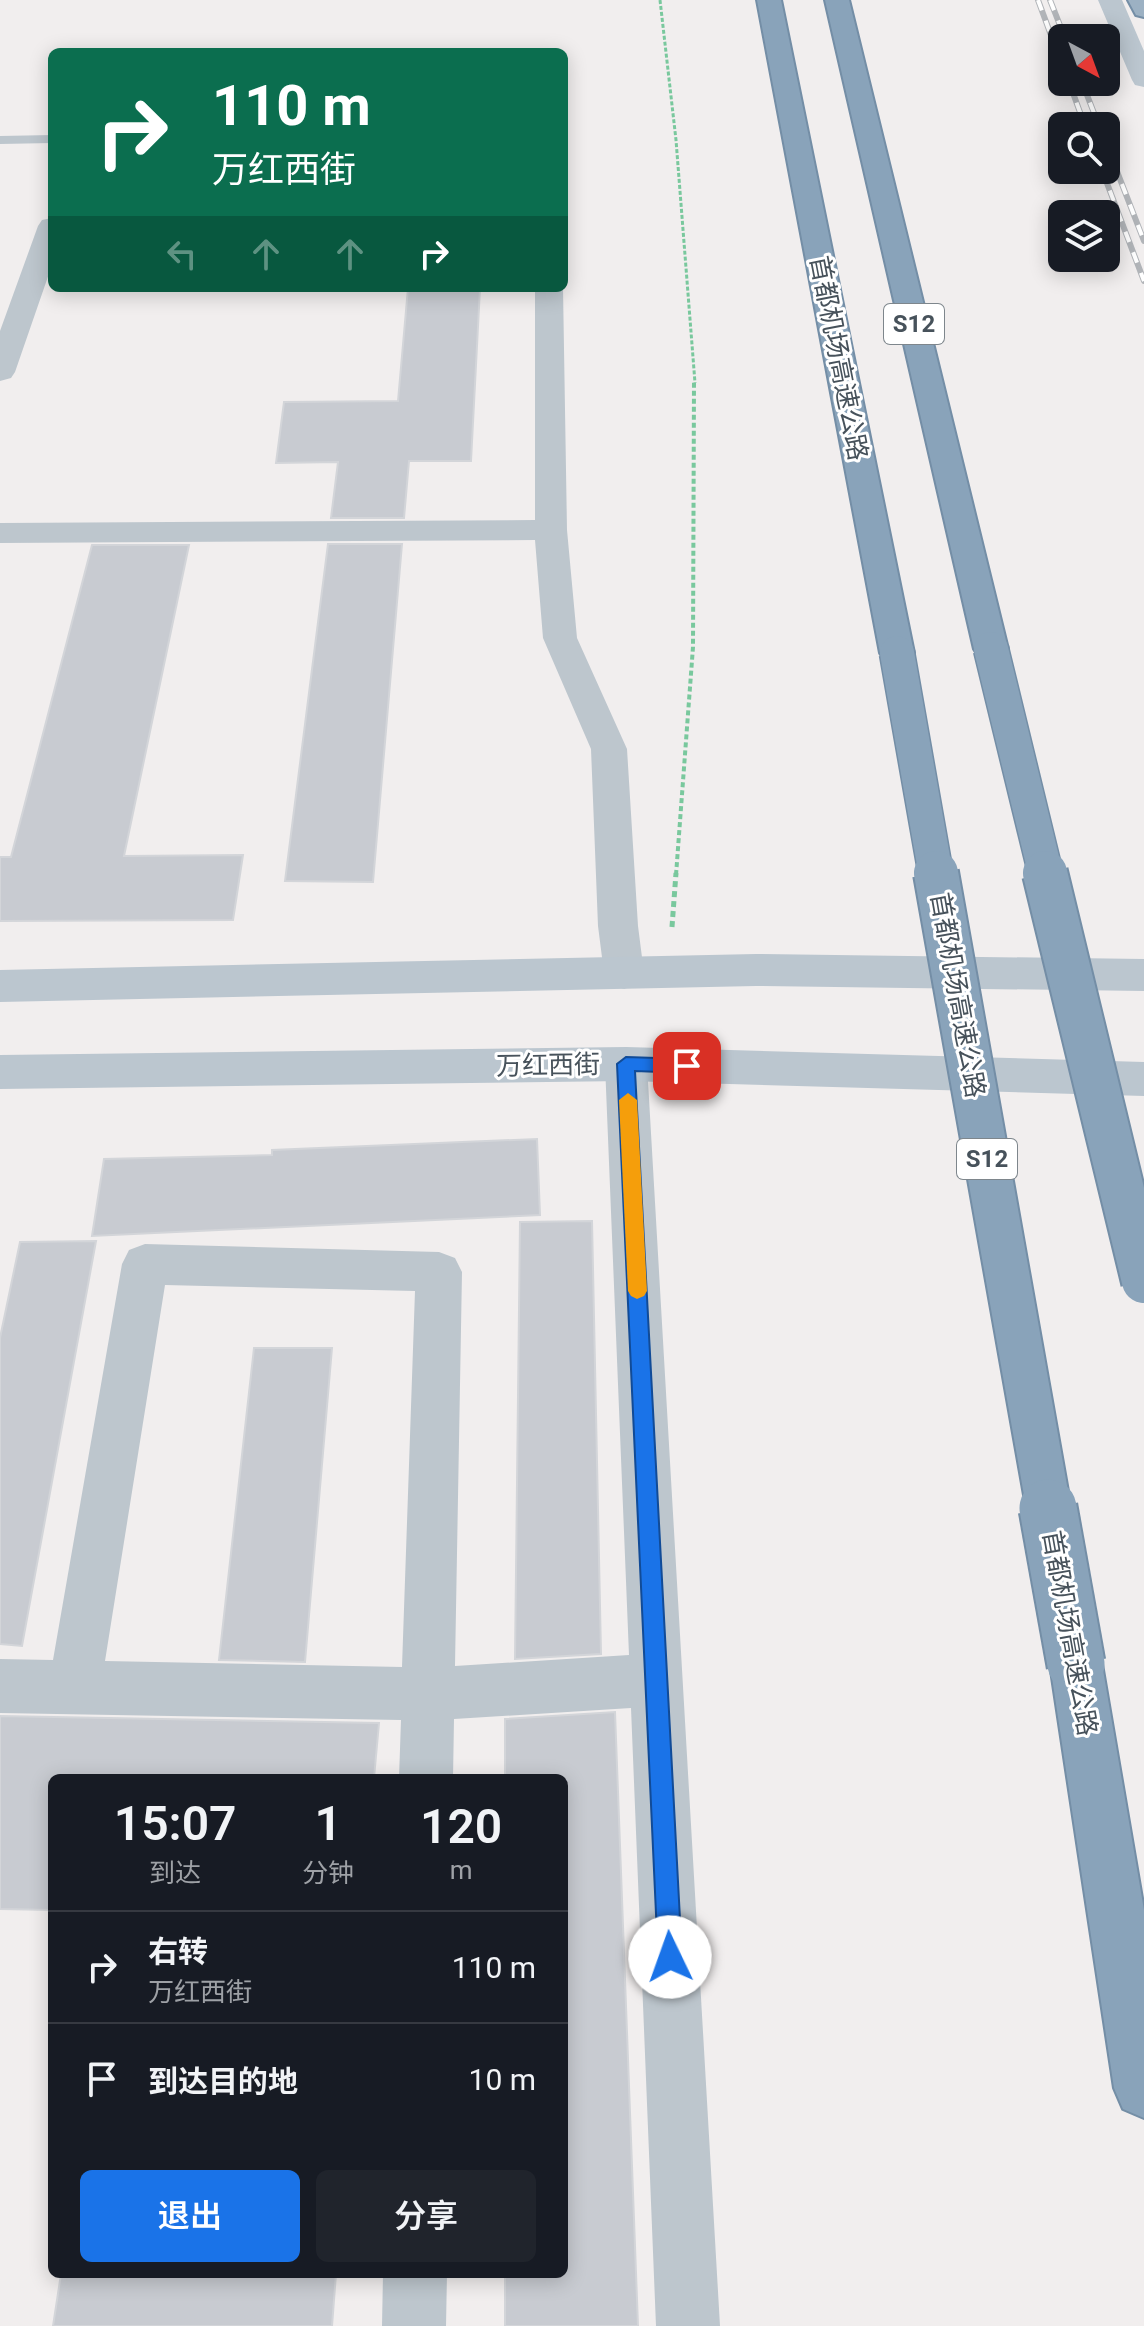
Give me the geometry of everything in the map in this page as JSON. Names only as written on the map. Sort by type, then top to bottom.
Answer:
[{"type":"highway","name":"首都机场高速公路","points":[[769,0],[897,653],[1076,1664],[1144,2088]]},
{"type":"highway","name":"S12","points":[[837,0],[1144,1281]]},
{"type":"highway","points":[[1140,0],[1144,10]]},
{"type":"main road","points":[[1110,0],[1144,80]]},
{"type":"main road","points":[[0,986],[756,970],[1144,975]]},
{"type":"main road","name":"万红西街","points":[[0,1072],[626,1064],[1144,1079]]},
{"type":"street","points":[[1,369],[48,237]]},
{"type":"street","points":[[549,292],[551,530],[560,638],[609,749],[618,926],[624,973]]},
{"type":"street","points":[[0,533],[551,530]]},
{"type":"street","points":[[626,1064],[688,2326]]},
{"type":"street","points":[[75,1685],[145,1264],[439,1272],[426,1774]]},
{"type":"street","points":[[0,1686],[75,1685],[427,1694],[656,1680]]},
{"type":"street","points":[[414,2326],[415,2278]]},
{"type":"lane","points":[[0,140],[48,139]]},
{"type":"path","points":[[618,926],[674,927],[693,647],[695,389],[676,140],[660,0]]},
{"type":"building","points":[[408,292],[480,292],[471,461],[409,461],[404,518],[331,518],[338,462],[276,463],[284,402],[398,401]]},
{"type":"building","points":[[328,544],[402,544],[373,882],[285,881]]},
{"type":"building","points":[[92,545],[189,545],[124,856],[243,855],[233,920],[0,921],[0,857],[11,857]]},
{"type":"building","points":[[537,1139],[540,1215],[92,1236],[104,1159],[272,1155],[272,1150]]},
{"type":"building","points":[[592,1221],[601,1654],[515,1659],[520,1222]]},
{"type":"building","points":[[96,1241],[22,1646],[0,1644],[0,1338],[20,1242]]},
{"type":"building","points":[[254,1348],[332,1348],[305,1662],[219,1660]]},
{"type":"building","points":[[615,1712],[638,2326],[505,2326],[505,2278],[568,2278],[568,1774],[505,1774],[505,1719]]},
{"type":"building","points":[[0,1716],[379,1723],[374,1774],[48,1774],[48,1910],[0,1909]]},
{"type":"building","points":[[60,2278],[336,2278],[332,2326],[53,2326]]},
{"type":"railway","points":[[1038,0],[1048,27]]},
{"type":"railway","points":[[1050,0],[1059,24]]},
{"type":"railway","points":[[1074,96],[1080,112]]},
{"type":"railway","points":[[1087,96],[1094,112]]},
{"type":"railway","points":[[1120,179],[1144,241]]},
{"type":"railway","points":[[1107,184],[1144,281]]},
{"type":"slow traffic","points":[[628,1100],[637,1291]]},
{"type":"route","points":[[670,1957],[626,1064],[687,1066]]}]
